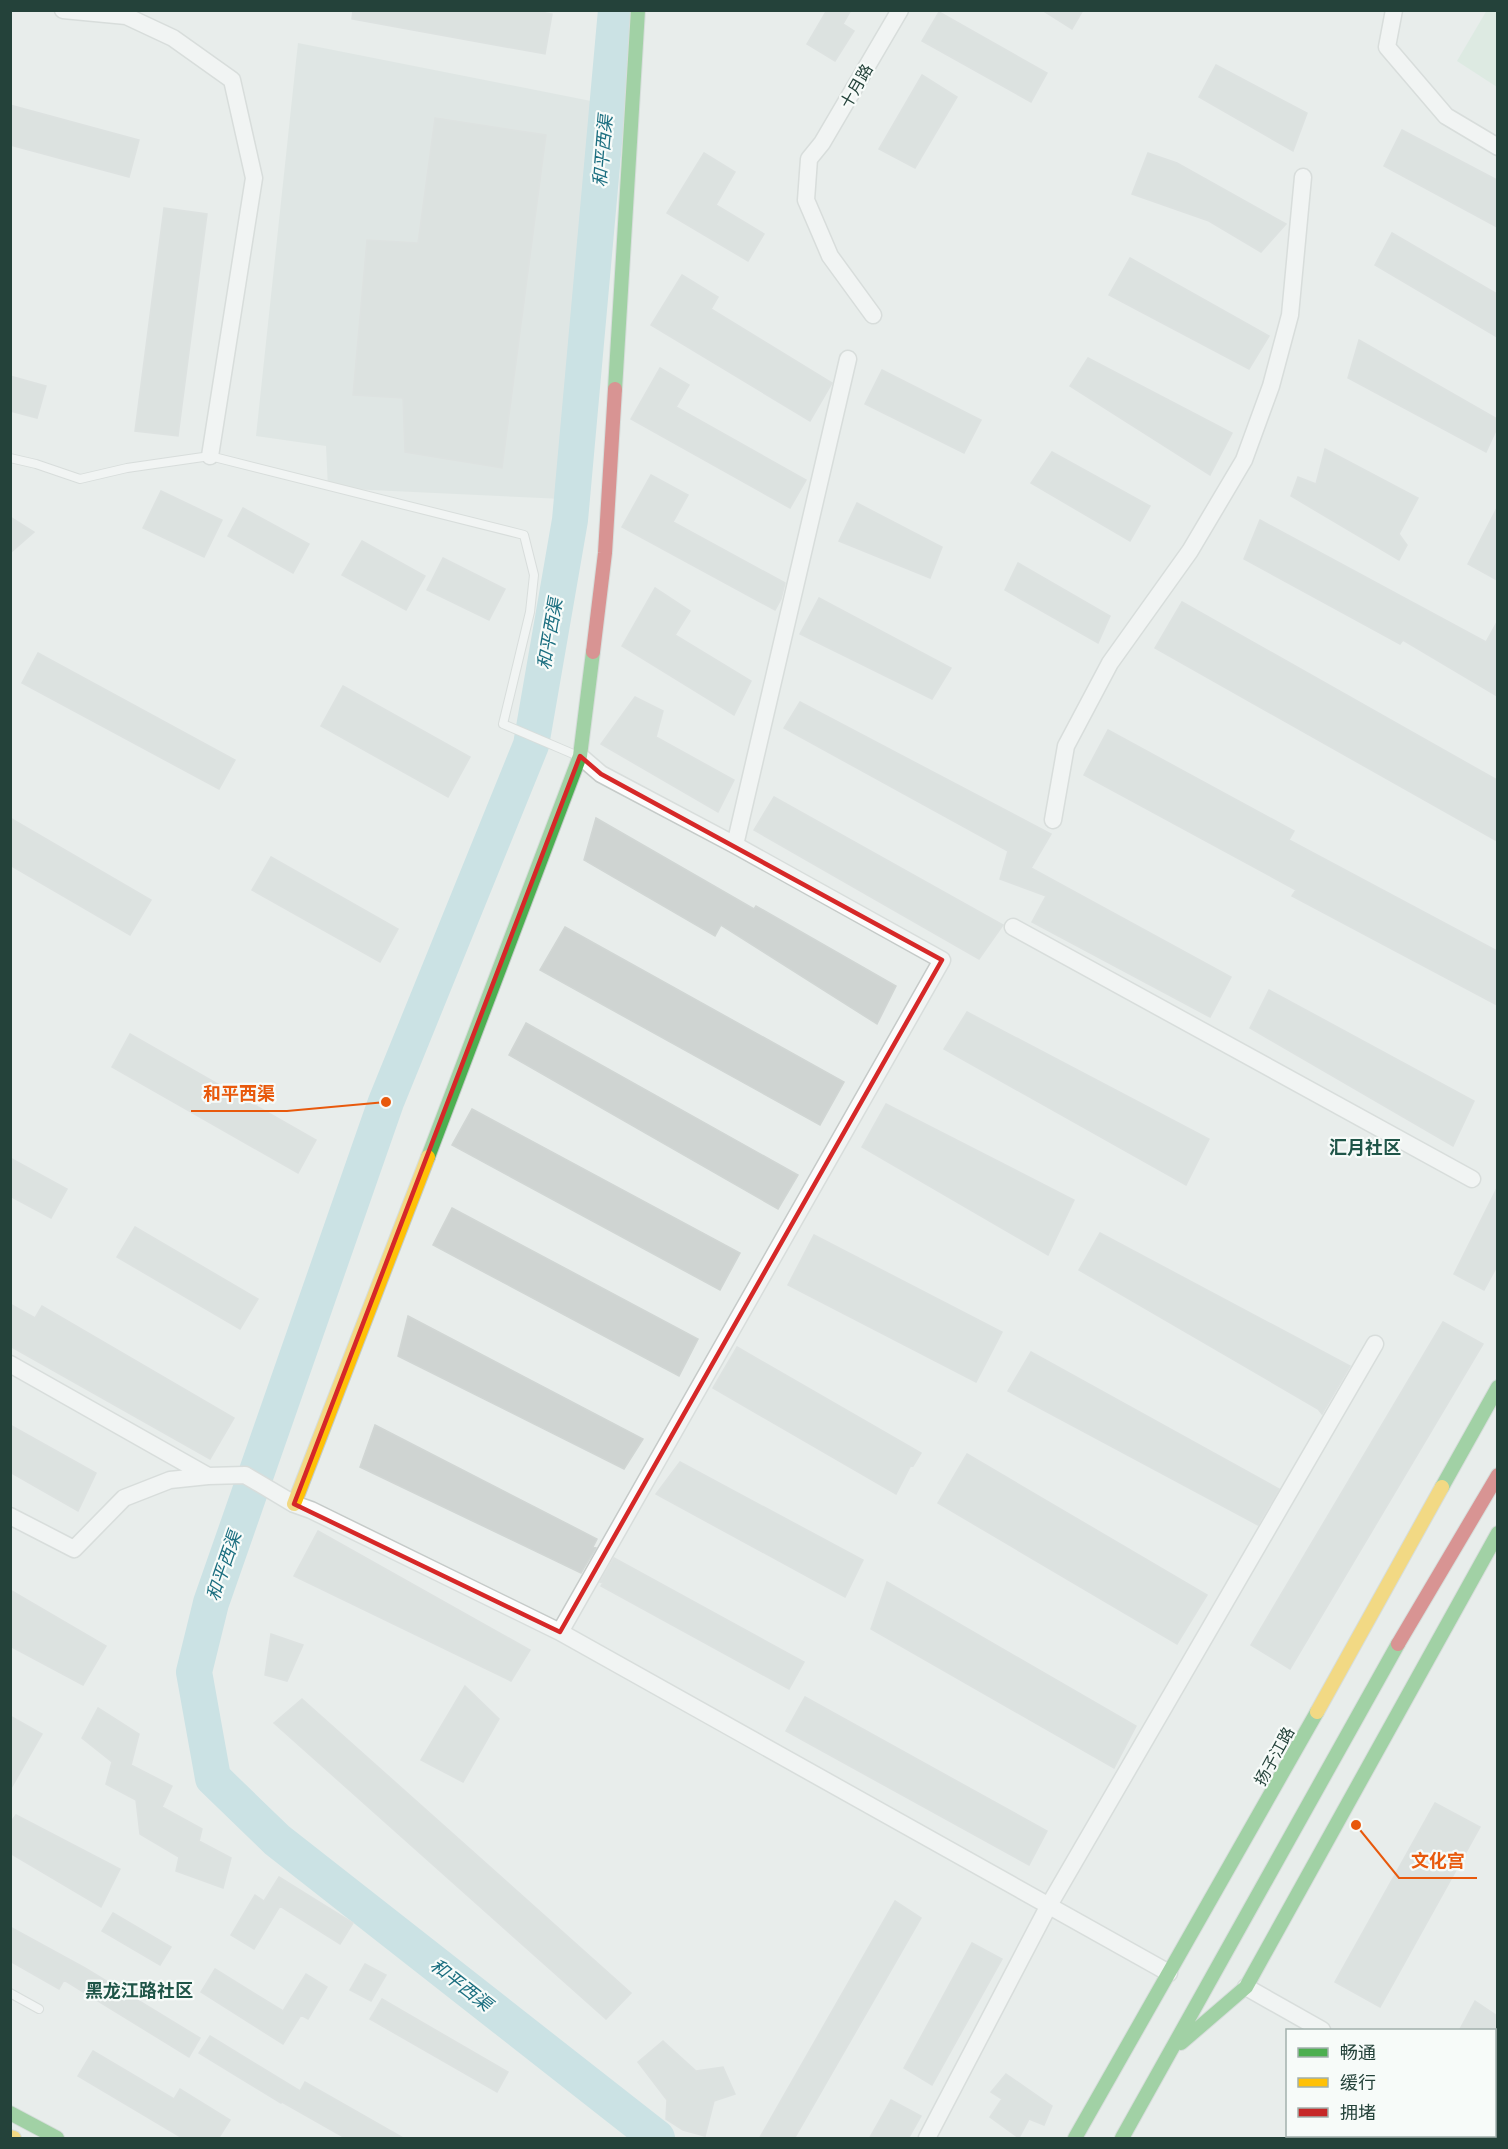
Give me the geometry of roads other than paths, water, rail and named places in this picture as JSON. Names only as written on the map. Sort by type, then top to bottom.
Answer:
[{"type":"main road","points":[[293,1503],[377,1294],[579,756],[605,553],[638,10]]},
{"type":"main road","name":"扬子江路","points":[[1075,2139],[1496,1395]]},
{"type":"main road","points":[[1122,2139],[1370,1692],[1497,1475]]},
{"type":"main road","points":[[1169,2054],[1246,1988],[1497,1533]]},
{"type":"main road","points":[[10,2114],[57,2139]]},
{"type":"street","points":[[63,10],[126,16],[172,38],[232,80],[254,178],[210,456]]},
{"type":"street","name":"十月路","points":[[873,315],[830,256],[806,200],[809,159],[822,143],[900,10]]},
{"type":"street","points":[[1394,10],[1387,47],[1446,116],[1497,147]]},
{"type":"street","points":[[1053,820],[1066,746],[1105,673],[1190,551],[1244,460],[1271,386],[1290,315],[1303,177]]},
{"type":"street","points":[[735,845],[848,358]]},
{"type":"street","points":[[560,1632],[942,960],[735,845],[601,774],[579,756]]},
{"type":"street","points":[[1013,927],[1472,1179]]},
{"type":"street","points":[[927,2139],[1048,1907],[1375,1344]]},
{"type":"street","points":[[10,1364],[208,1476]]},
{"type":"street","points":[[10,1516],[74,1549],[124,1498],[170,1480],[245,1475],[293,1503],[322,1515],[560,1632],[1169,1973]]},
{"type":"street","points":[[1246,1988],[1318,2029]]},
{"type":"lane","points":[[10,458],[80,479],[127,468],[210,456],[524,535],[534,575],[530,612],[503,724],[579,756]]},
{"type":"lane","points":[[10,1993],[39,2009]]},
{"type":"waterway","name":"和平西渠","points":[[616,10],[570,520],[531,745],[386,1102],[211,1603],[194,1672],[213,1778],[277,1840],[657,2138]]},
{"type":"place","name":"和平西渠","points":[[386,1102]]},
{"type":"place","name":"文化宫","points":[[1356,1825]]},
{"type":"district","name":"汇月社区","points":[[1365,1148]]},
{"type":"district","name":"黑龙江路社区","points":[[139,1991]]}]
